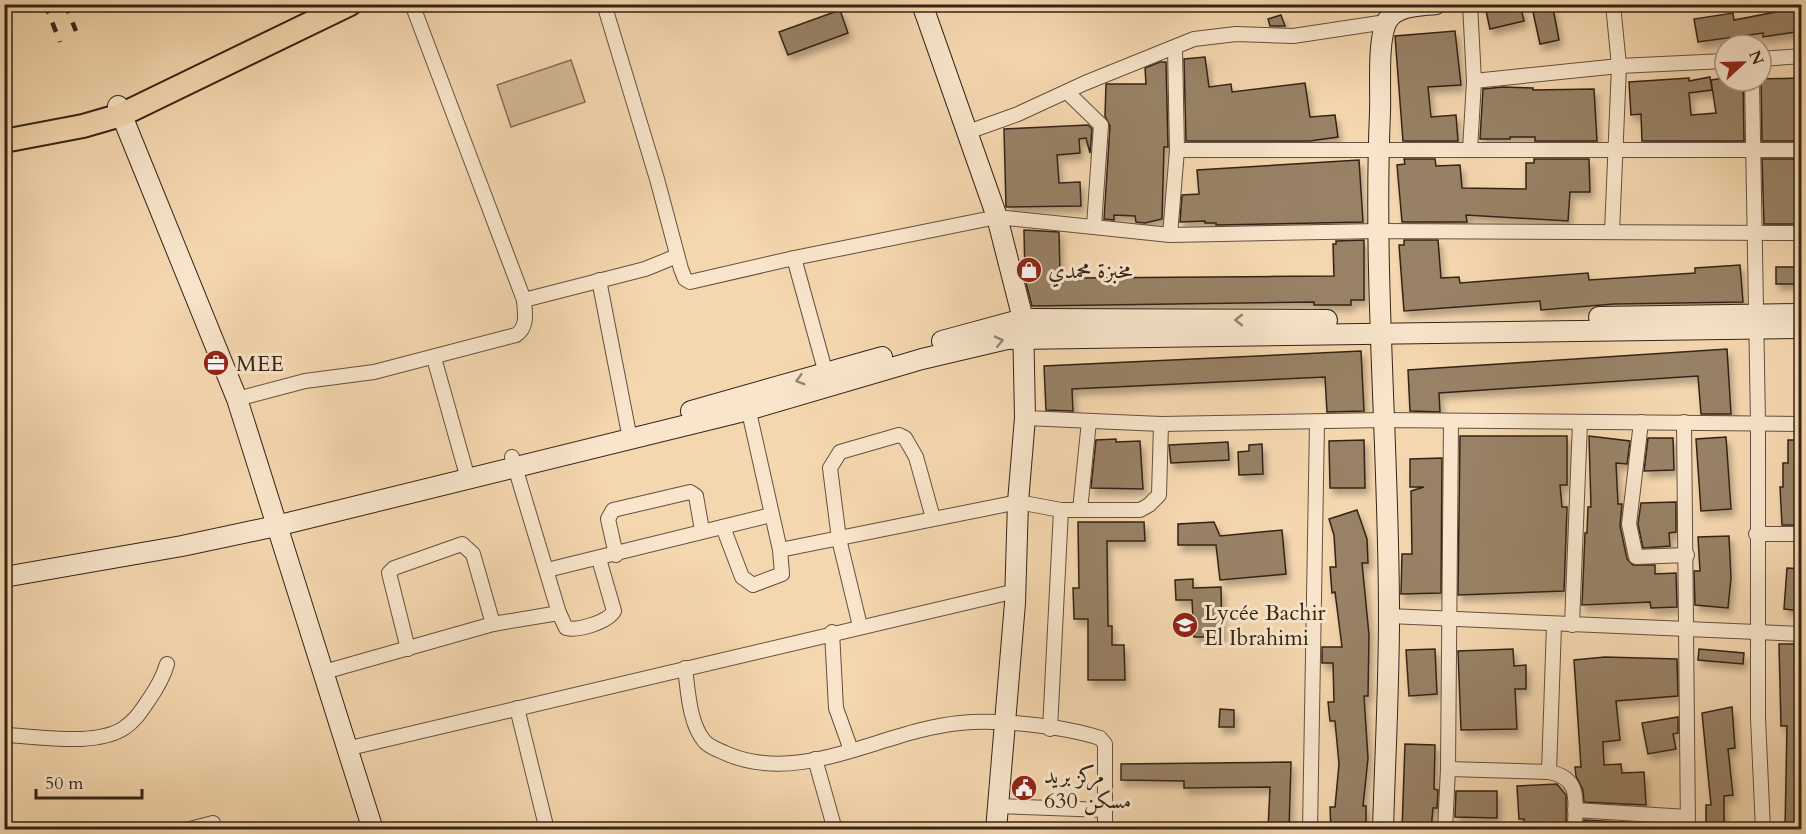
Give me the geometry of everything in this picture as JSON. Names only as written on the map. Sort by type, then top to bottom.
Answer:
[{"type":"main road","points":[[4,132],[119,110],[324,4]]},
{"type":"main road","points":[[4,141],[83,126],[350,4]]},
{"type":"street","points":[[237,399],[305,381],[374,372],[434,358],[520,333],[525,320],[524,300],[412,4]]},
{"type":"street","points":[[604,4],[657,179],[677,256],[684,278],[690,282],[794,258],[997,217],[1170,235],[1379,231],[1802,233]]},
{"type":"street","points":[[922,4],[965,133],[997,217],[1024,328],[1025,418],[1018,502],[1016,591],[996,830]]},
{"type":"street","points":[[965,133],[1068,93],[1118,69],[1207,36],[1293,36],[1386,22],[1402,9],[1436,4]]},
{"type":"street","points":[[1470,4],[1474,81],[1470,150]]},
{"type":"street","points":[[1612,232],[1619,66],[1613,4]]},
{"type":"street","points":[[1383,830],[1389,616],[1379,327],[1378,152],[1382,54],[1386,22]]},
{"type":"street","points":[[1170,235],[1177,150],[1174,48]]},
{"type":"street","points":[[1773,58],[1802,56]]},
{"type":"street","points":[[1474,81],[1619,66],[1713,62]]},
{"type":"street","points":[[1068,93],[1101,125],[1094,226]]},
{"type":"street","points":[[1752,93],[1758,423],[1756,534],[1759,634],[1758,718],[1763,830]]},
{"type":"street","points":[[119,110],[237,399],[274,521],[350,748],[373,830]]},
{"type":"street","points":[[1177,150],[1378,152],[1753,148],[1802,150]]},
{"type":"street","points":[[524,300],[645,269],[677,256]]},
{"type":"street","points":[[794,258],[828,379]]},
{"type":"street","points":[[599,280],[629,434]]},
{"type":"street","points":[[1755,322],[1802,314]]},
{"type":"street","points":[[4,577],[182,546],[274,521],[629,434],[828,379],[922,359],[1024,328],[1379,327],[1755,322],[1802,328]]},
{"type":"street","points":[[434,358],[466,474]]},
{"type":"street","points":[[723,527],[742,577],[750,585],[781,576],[784,571],[780,550],[747,403]]},
{"type":"street","points":[[1025,418],[1161,424],[1384,420],[1802,424]]},
{"type":"street","points":[[1080,510],[1089,421]]},
{"type":"street","points":[[1445,830],[1448,769],[1451,421]]},
{"type":"street","points":[[1572,625],[1580,422]]},
{"type":"street","points":[[1641,422],[1629,524],[1636,557],[1687,555]]},
{"type":"street","points":[[1575,810],[1687,823],[1688,630],[1684,422]]},
{"type":"street","points":[[1310,830],[1317,423]]},
{"type":"street","points":[[780,550],[1018,502],[1061,510],[1140,510],[1155,501],[1159,495],[1161,424]]},
{"type":"street","points":[[860,626],[839,539],[830,468],[835,456],[840,452],[899,435],[910,443],[916,457],[933,518]]},
{"type":"street","points":[[513,462],[558,613],[564,625],[570,629],[612,615],[615,607],[599,559]]},
{"type":"street","points":[[616,555],[608,519],[613,510],[690,492],[696,496],[702,531]]},
{"type":"street","points":[[1050,729],[1061,510]]},
{"type":"street","points":[[547,570],[616,555],[771,515]]},
{"type":"street","points":[[1756,534],[1802,534]]},
{"type":"street","points":[[408,649],[388,573],[394,568],[462,544],[473,554],[494,624]]},
{"type":"street","points":[[350,748],[832,632],[1016,591]]},
{"type":"street","points":[[324,672],[494,624],[558,613]]},
{"type":"street","points":[[1389,616],[1450,621],[1802,634]]},
{"type":"street","points":[[1548,772],[1554,625]]},
{"type":"street","points":[[832,632],[836,708],[850,750]]},
{"type":"street","points":[[4,735],[91,738],[110,735],[124,729],[137,717],[162,680],[167,664]]},
{"type":"street","points":[[685,668],[697,728],[706,742],[740,760],[772,766],[815,759],[957,723],[1004,723],[1100,738],[1106,744],[1105,830]]},
{"type":"street","points":[[517,708],[547,830]]},
{"type":"street","points":[[815,759],[835,830]]},
{"type":"street","points":[[1448,769],[1548,772],[1569,779],[1574,792],[1575,830]]},
{"type":"street","points":[[997,806],[1105,810]]},
{"type":"street","points":[[186,830],[213,823]]},
{"type":"shaded area","points":[[571,60],[585,102],[511,127],[497,85]]},
{"type":"building","points":[[1520,4],[1524,21],[1490,29],[1486,11]]},
{"type":"building","points":[[1802,7],[1802,31],[1773,35],[1773,33],[1713,33],[1713,40],[1698,42],[1694,19],[1733,13],[1734,20]]},
{"type":"building","points":[[1553,8],[1559,40],[1540,44],[1533,12]]},
{"type":"building","points":[[840,10],[848,33],[788,55],[779,32]]},
{"type":"building","points":[[1281,15],[1285,26],[1270,26],[1268,19]]},
{"type":"building","points":[[1455,31],[1461,85],[1428,87],[1431,117],[1456,115],[1458,141],[1403,141],[1395,36]]},
{"type":"building","points":[[1205,57],[1209,87],[1231,84],[1232,92],[1305,83],[1310,117],[1335,115],[1338,137],[1310,141],[1186,141],[1184,59]]},
{"type":"building","points":[[1166,62],[1168,147],[1164,147],[1162,219],[1145,223],[1136,222],[1135,216],[1114,215],[1114,220],[1104,219],[1110,126],[1105,116],[1106,84],[1146,84],[1145,68]]},
{"type":"building","points":[[1710,77],[1712,90],[1689,93],[1691,115],[1716,113],[1711,80],[1713,80],[1713,93],[1743,93],[1744,141],[1642,141],[1641,114],[1631,115],[1629,82],[1689,78],[1689,81]]},
{"type":"building","points":[[1802,78],[1802,141],[1762,141],[1761,93],[1773,93],[1773,79]]},
{"type":"building","points":[[1533,88],[1533,90],[1594,89],[1597,141],[1535,141],[1535,137],[1480,139],[1483,89]]},
{"type":"building","points":[[1088,125],[1092,129],[1090,153],[1086,138],[1079,139],[1080,153],[1057,155],[1059,183],[1080,182],[1081,206],[1006,207],[1004,129]]},
{"type":"building","points":[[1404,159],[1435,159],[1436,166],[1460,165],[1462,188],[1526,189],[1526,163],[1534,163],[1534,159],[1589,159],[1590,192],[1570,192],[1568,221],[1466,215],[1467,222],[1402,222],[1397,165],[1405,164]]},
{"type":"building","points":[[1762,159],[1802,159],[1802,224],[1764,224]]},
{"type":"building","points":[[1359,160],[1363,222],[1216,225],[1216,223],[1205,223],[1205,221],[1180,222],[1182,195],[1199,194],[1197,170]]},
{"type":"building","points":[[1024,230],[1059,232],[1060,275],[1075,275],[1075,278],[1334,276],[1333,244],[1336,244],[1336,241],[1364,240],[1364,300],[1351,300],[1351,305],[1314,305],[1314,302],[1032,306],[1025,279]]},
{"type":"building","points":[[1404,240],[1438,240],[1441,278],[1459,277],[1460,283],[1588,273],[1589,280],[1695,273],[1695,268],[1740,265],[1743,302],[1614,304],[1541,310],[1540,301],[1404,311],[1399,245],[1404,245]]},
{"type":"building","points":[[1776,267],[1802,267],[1802,284],[1776,284]]},
{"type":"building","points":[[1727,349],[1731,414],[1701,414],[1698,376],[1439,393],[1440,412],[1410,411],[1408,370]]},
{"type":"building","points":[[1361,351],[1364,411],[1327,412],[1325,377],[1072,389],[1073,411],[1046,410],[1044,366]]},
{"type":"building","points":[[1460,436],[1567,436],[1567,485],[1560,485],[1562,507],[1567,507],[1564,591],[1458,595]]},
{"type":"building","points":[[1589,436],[1630,441],[1627,464],[1616,463],[1618,504],[1622,504],[1620,526],[1627,559],[1633,565],[1655,565],[1655,574],[1676,573],[1677,607],[1651,608],[1650,602],[1582,605],[1585,533],[1587,533],[1588,507],[1591,507]]},
{"type":"building","points":[[1726,437],[1731,509],[1701,511],[1696,439]]},
{"type":"building","points":[[1648,438],[1673,438],[1674,470],[1644,471]]},
{"type":"building","points":[[1116,439],[1116,442],[1140,441],[1143,489],[1091,488],[1096,440]]},
{"type":"building","points":[[1364,440],[1365,488],[1330,488],[1329,441]]},
{"type":"building","points":[[1788,440],[1802,440],[1802,525],[1782,525],[1780,487],[1783,487],[1783,463],[1788,463]]},
{"type":"building","points":[[1228,442],[1229,460],[1171,463],[1169,445]]},
{"type":"building","points":[[1262,444],[1263,474],[1239,475],[1238,452],[1249,451],[1249,445]]},
{"type":"building","points":[[1442,458],[1441,593],[1401,594],[1402,554],[1412,554],[1411,491],[1424,487],[1410,487],[1410,459]]},
{"type":"building","points":[[1676,502],[1676,532],[1669,533],[1670,546],[1643,548],[1638,524],[1641,503]]},
{"type":"building","points":[[1357,510],[1367,539],[1368,563],[1362,563],[1369,635],[1368,696],[1364,696],[1368,758],[1363,806],[1366,806],[1366,827],[1365,830],[1331,830],[1330,807],[1335,807],[1339,764],[1335,721],[1330,721],[1328,702],[1334,702],[1333,663],[1322,663],[1322,647],[1342,647],[1335,592],[1332,593],[1330,567],[1336,567],[1334,535],[1329,519]]},
{"type":"building","points":[[1078,522],[1144,522],[1145,541],[1107,541],[1108,626],[1112,626],[1112,645],[1124,645],[1125,680],[1088,680],[1088,619],[1074,619],[1073,588],[1079,588]]},
{"type":"building","points":[[1214,522],[1220,536],[1282,530],[1286,574],[1220,580],[1216,545],[1178,545],[1178,524]]},
{"type":"building","points":[[1729,536],[1731,578],[1728,608],[1695,605],[1694,571],[1700,571],[1698,537]]},
{"type":"building","points":[[1787,568],[1802,569],[1802,611],[1784,609]]},
{"type":"building","points":[[1193,579],[1193,588],[1221,587],[1222,637],[1194,637],[1192,600],[1176,600],[1175,580]]},
{"type":"building","points":[[1779,644],[1802,644],[1802,830],[1785,830],[1787,726],[1781,726]]},
{"type":"building","points":[[1435,649],[1437,694],[1409,696],[1406,650]]},
{"type":"building","points":[[1513,649],[1514,666],[1526,665],[1526,689],[1515,689],[1517,729],[1461,730],[1458,651]]},
{"type":"building","points":[[1699,649],[1744,653],[1743,664],[1698,660]]},
{"type":"building","points":[[1605,657],[1677,659],[1678,696],[1616,701],[1620,740],[1603,742],[1604,765],[1621,764],[1622,773],[1644,772],[1646,805],[1584,802],[1583,790],[1576,776],[1575,767],[1581,767],[1574,660]]},
{"type":"building","points":[[1732,707],[1735,748],[1728,749],[1733,795],[1724,796],[1724,830],[1706,830],[1706,805],[1711,805],[1702,713]]},
{"type":"building","points":[[1220,709],[1234,710],[1234,727],[1219,727]]},
{"type":"building","points":[[1678,717],[1678,733],[1673,734],[1676,749],[1648,754],[1642,723]]},
{"type":"building","points":[[1405,744],[1435,745],[1434,789],[1438,790],[1437,808],[1433,808],[1431,830],[1402,830]]},
{"type":"building","points":[[1291,762],[1289,830],[1268,830],[1270,787],[1184,788],[1184,781],[1121,780],[1121,764]]},
{"type":"building","points":[[1557,784],[1566,795],[1566,830],[1524,830],[1524,819],[1519,819],[1517,786]]},
{"type":"building","points":[[1456,791],[1497,791],[1497,818],[1455,817]]},
{"type":"building","points":[[1584,820],[1636,823],[1636,830],[1584,830]]},
{"type":"railway","points":[[45,4],[60,42]]},
{"type":"railway","points":[[65,4],[76,31]]},
{"type":"place","name":"مخبزة محمدي","points":[[1029,270]]},
{"type":"place","name":"MEE","points":[[216,363]]},
{"type":"place","name":"Lycée Bachir El Ibrahimi","points":[[1185,625]]},
{"type":"place","name":"مركز بريد 630 مسكن","points":[[1024,788]]}]
